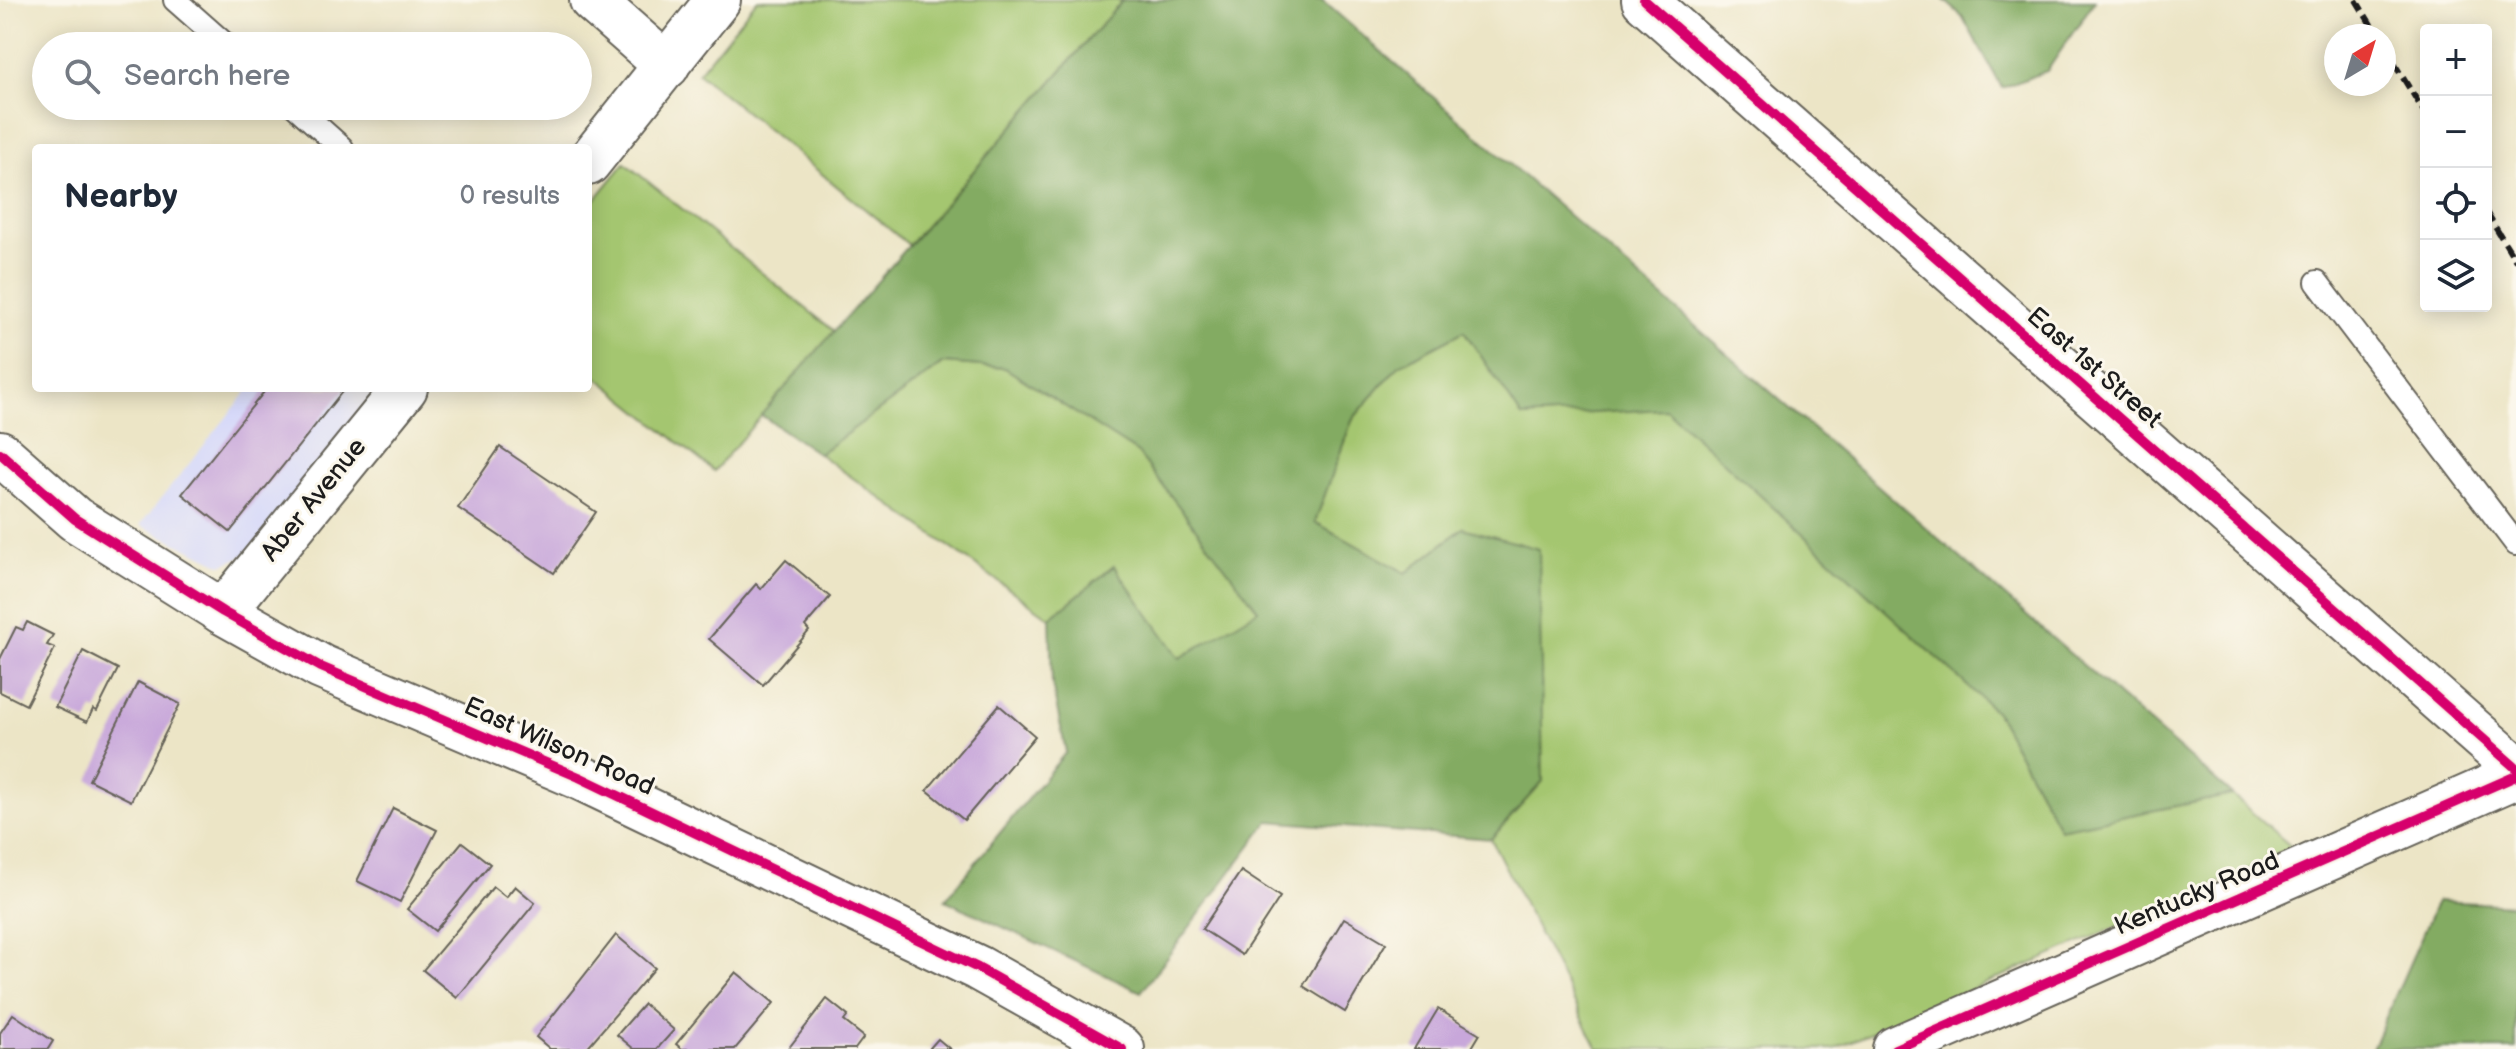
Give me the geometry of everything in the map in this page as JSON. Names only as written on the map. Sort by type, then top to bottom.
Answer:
[{"type":"street","points":[[592,0],[667,66]]},
{"type":"street","points":[[592,158],[718,0]]},
{"type":"street","name":"East 1st Street","points":[[1644,0],[2516,768]]},
{"type":"street","name":"Aber Avenue","points":[[223,612],[402,392]]},
{"type":"street","name":"East Wilson Road","points":[[0,453],[75,519],[223,612],[321,667],[579,777],[978,968],[1122,1049]]},
{"type":"street","name":"Kentucky Road","points":[[1895,1049],[2516,776]]},
{"type":"lane","points":[[175,0],[211,32]]},
{"type":"lane","points":[[311,120],[338,144]]},
{"type":"lane","points":[[2317,282],[2516,544]]},
{"type":"shaded area","points":[[247,392],[380,392],[248,554],[222,565],[140,525]]},
{"type":"green space","points":[[757,0],[1123,0],[909,245],[698,73]]},
{"type":"green space","points":[[1123,0],[1322,0],[2232,795],[2060,829],[1996,712],[1666,409],[1522,417],[1464,331],[1399,365],[1352,420],[1315,522],[1406,573],[1463,528],[1539,549],[1543,781],[1491,839],[1269,821],[1141,992],[945,900],[1066,752],[1052,684],[1050,618],[1114,566],[1180,658],[1258,610],[1138,453],[1005,368],[943,363],[819,454],[761,415]]},
{"type":"green space","points":[[1944,0],[2095,0],[2047,71],[2002,88],[1962,16]]},
{"type":"green space","points":[[625,163],[834,331],[714,471],[592,373],[592,203]]},
{"type":"green space","points":[[1464,331],[1522,417],[1666,408],[1996,712],[2060,829],[2232,795],[2295,850],[1834,1049],[1598,1049],[1491,839],[1543,781],[1463,528],[1406,573],[1315,522],[1352,420],[1399,365]]},
{"type":"green space","points":[[944,363],[1005,368],[1138,453],[1259,610],[1180,659],[1114,566],[1050,618],[819,454]]},
{"type":"green space","points":[[2437,901],[2516,905],[2516,1049],[2372,1049]]},
{"type":"building","points":[[264,392],[342,392],[230,532],[182,494]]},
{"type":"building","points":[[500,447],[596,512],[554,573],[458,508]]},
{"type":"building","points":[[786,560],[830,597],[805,626],[809,631],[763,685],[709,639],[756,584],[761,589]]},
{"type":"building","points":[[27,622],[53,635],[47,645],[55,648],[26,705],[0,692],[0,659],[16,627],[23,630]]},
{"type":"building","points":[[83,651],[118,669],[97,711],[93,709],[87,722],[55,707]]},
{"type":"building","points":[[138,682],[180,704],[131,801],[89,780]]},
{"type":"building","points":[[999,705],[1035,736],[964,820],[927,790]]},
{"type":"building","points":[[393,808],[437,830],[400,902],[357,881]]},
{"type":"building","points":[[462,842],[490,864],[435,931],[407,909]]},
{"type":"building","points":[[1241,871],[1280,897],[1242,955],[1202,929]]},
{"type":"building","points":[[515,886],[535,903],[457,998],[423,970],[493,887],[506,897]]},
{"type":"building","points":[[1344,918],[1386,943],[1345,1012],[1303,986]]},
{"type":"building","points":[[616,935],[655,968],[586,1049],[550,1049],[536,1037]]},
{"type":"building","points":[[736,972],[774,1003],[735,1049],[682,1049],[676,1044]]},
{"type":"building","points":[[827,999],[848,1016],[844,1021],[864,1037],[855,1049],[788,1049]]},
{"type":"building","points":[[644,1004],[674,1030],[657,1049],[634,1049],[617,1035]]},
{"type":"building","points":[[1438,1009],[1480,1034],[1471,1049],[1414,1049]]},
{"type":"building","points":[[13,1014],[53,1041],[48,1049],[0,1049],[0,1033]]},
{"type":"building","points":[[938,1039],[950,1049],[929,1049]]},
{"type":"railway","points":[[2356,0],[2371,24]]},
{"type":"railway","points":[[2396,66],[2420,105]]},
{"type":"railway","points":[[2492,222],[2516,261]]},
{"type":"cycle path","points":[[1644,0],[2516,768]]},
{"type":"cycle path","points":[[0,453],[75,519],[223,612],[321,667],[579,777],[978,968],[1122,1049]]},
{"type":"cycle path","points":[[1895,1049],[2516,776]]}]
